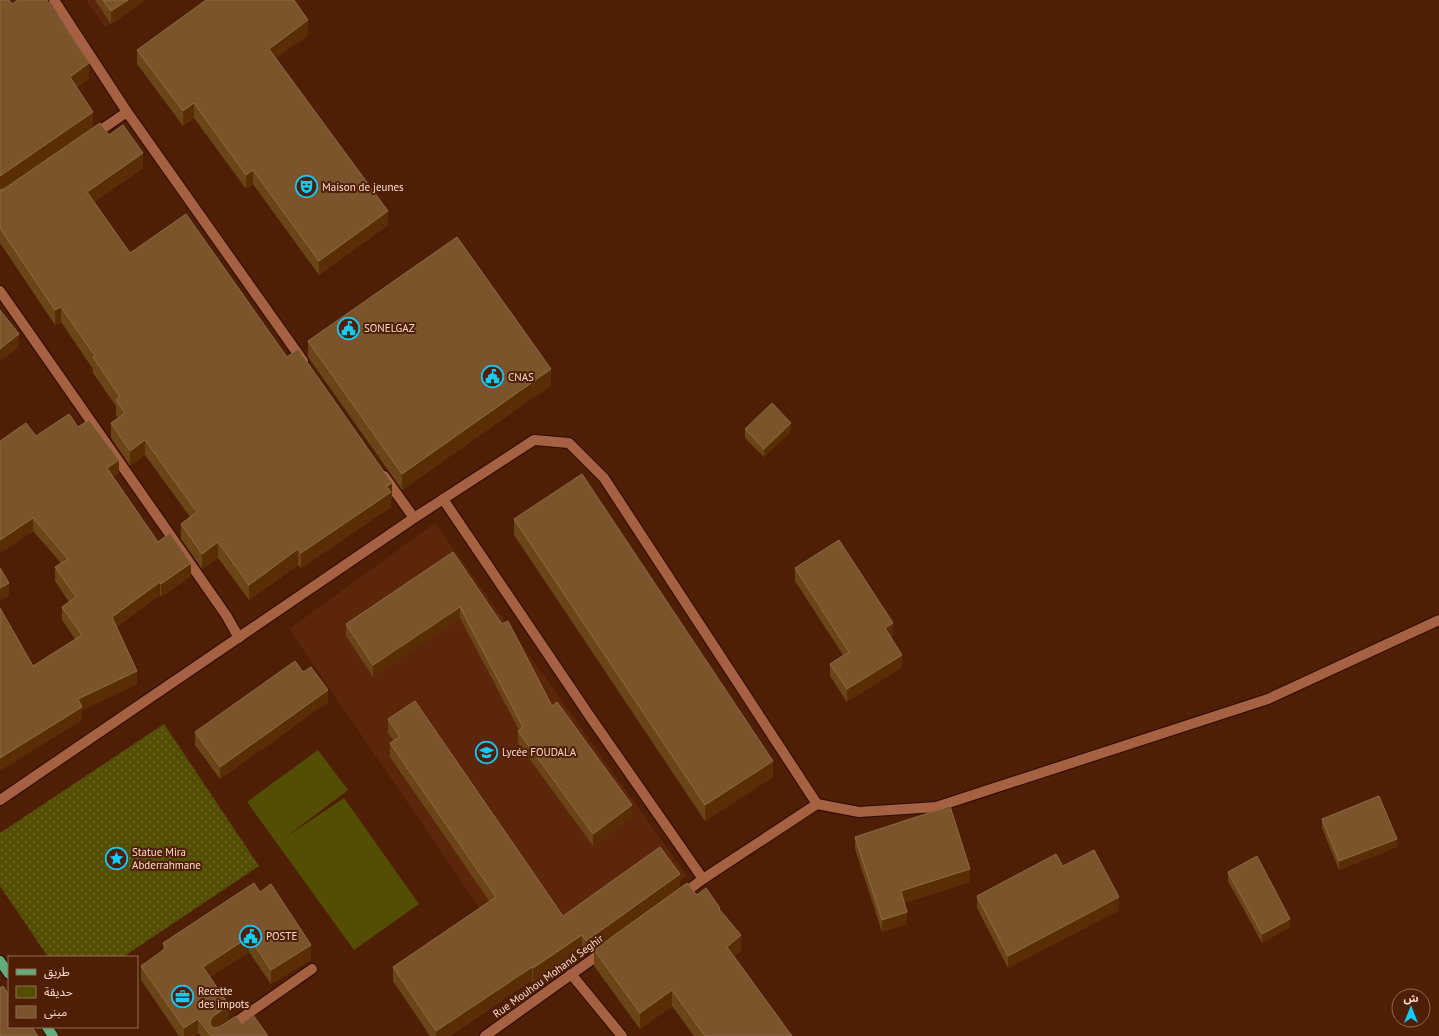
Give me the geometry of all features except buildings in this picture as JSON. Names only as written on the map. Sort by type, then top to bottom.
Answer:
[{"type":"main road","points":[[0,961],[8,973]]},
{"type":"street","points":[[54,0],[127,112],[309,370]]},
{"type":"street","points":[[83,142],[127,112]]},
{"type":"street","points":[[0,291],[226,615],[239,638]]},
{"type":"street","points":[[0,800],[414,518],[534,440],[569,443],[604,478],[817,804]]},
{"type":"street","points":[[377,467],[414,518]]},
{"type":"street","points":[[443,499],[591,718],[703,879]]},
{"type":"street","points":[[672,902],[703,879],[817,804],[859,812],[936,807],[1268,699],[1439,620]]},
{"type":"street","name":"Rue Mouhou Mohand Seghir","points":[[485,1036],[609,947]]},
{"type":"street","points":[[216,1036],[312,969]]},
{"type":"street","points":[[571,974],[622,1036]]},
{"type":"shaded area","points":[[86,0],[144,0],[105,27]]},
{"type":"shaded area","name":"Lycée FOUDALA","points":[[435,523],[687,876],[534,988],[289,629]]},
{"type":"green space","points":[[164,724],[259,866],[124,956],[47,956],[0,886],[0,833]]},
{"type":"green space","points":[[318,750],[348,790],[286,837],[344,798],[419,904],[354,950],[247,802]]},
{"type":"place","name":"Maison de jeunes","points":[[307,187]]},
{"type":"place","name":"SONELGAZ","points":[[349,328]]},
{"type":"place","name":"CNAS","points":[[492,377]]},
{"type":"place","name":"Lycée FOUDALA","points":[[486,752]]},
{"type":"place","name":"Statue Mira Abderrahmane","points":[[117,858]]},
{"type":"place","name":"POSTE","points":[[251,936]]},
{"type":"place","name":"Recette des impots","points":[[183,997]]}]
